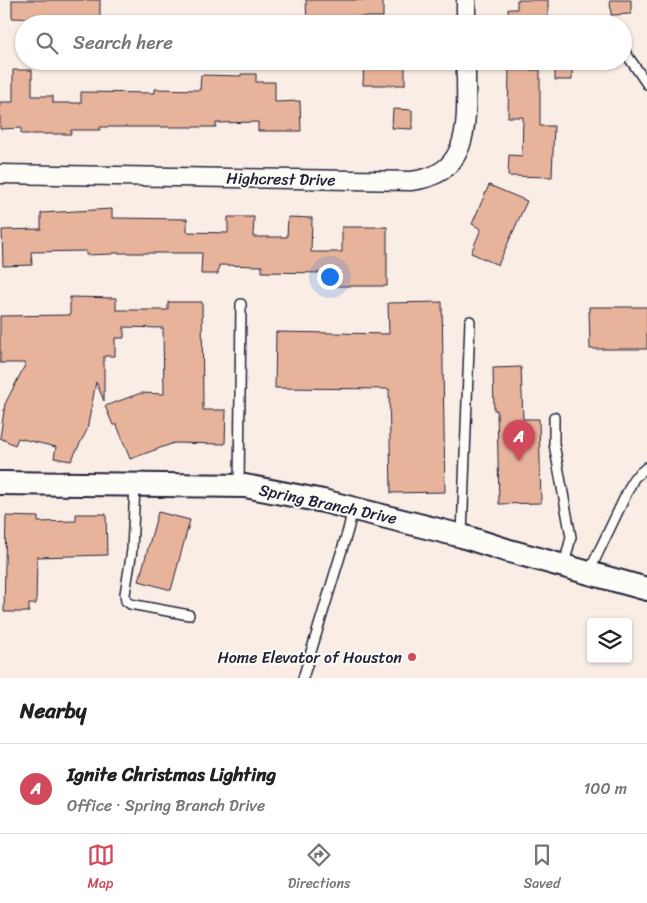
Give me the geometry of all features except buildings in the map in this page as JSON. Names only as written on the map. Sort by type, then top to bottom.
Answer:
[{"type":"street","points":[[466,0],[466,15]]},
{"type":"street","name":"Highcrest Drive","points":[[0,174],[426,180],[447,168],[460,149],[465,130],[466,70]]},
{"type":"street","name":"Spring Branch Drive","points":[[0,483],[239,486],[353,508],[462,536],[647,589]]},
{"type":"lane","points":[[632,62],[647,84]]},
{"type":"lane","points":[[239,486],[241,304]]},
{"type":"lane","points":[[462,536],[470,321]]},
{"type":"lane","points":[[554,417],[554,444],[571,536],[564,566]]},
{"type":"lane","points":[[589,572],[634,478],[647,467]]},
{"type":"lane","points":[[136,485],[132,550],[124,594],[126,600],[130,604],[189,615]]},
{"type":"lane","points":[[303,678],[353,508]]},
{"type":"place","name":"Ignite Christmas Lighting","points":[[519,461]]},
{"type":"place","name":"Home Elevator of Houston","points":[[412,657]]}]
